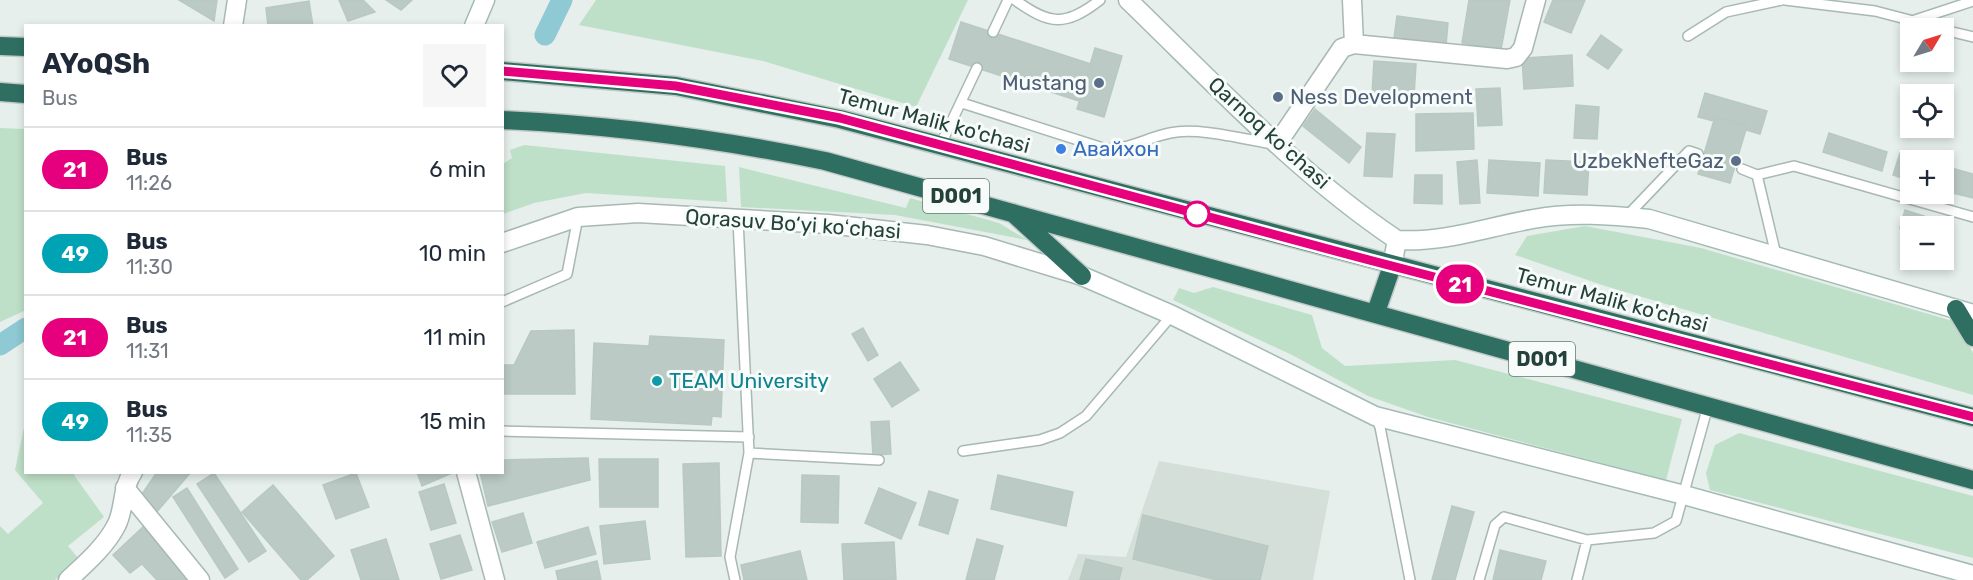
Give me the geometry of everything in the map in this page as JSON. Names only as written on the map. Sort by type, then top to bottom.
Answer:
[{"type":"highway","points":[[0,46],[24,47]]},
{"type":"highway","name":"Temur Malik ko'chasi","points":[[504,71],[550,73],[676,86],[840,118],[1392,266],[1973,417]]},
{"type":"highway","points":[[0,92],[24,94]]},
{"type":"highway","name":"D001","points":[[504,120],[657,133],[772,150],[825,161],[1009,210],[1973,480]]},
{"type":"highway","points":[[1009,210],[1082,276]]},
{"type":"highway","points":[[1376,312],[1392,266]]},
{"type":"highway","points":[[1964,312],[1973,337]]},
{"type":"street","points":[[233,24],[237,0]]},
{"type":"street","points":[[475,24],[485,0]]},
{"type":"street","name":"Qarnoq koʻchasi","points":[[1128,0],[1277,144],[1364,218],[1397,240]]},
{"type":"street","points":[[1352,0],[1354,44]]},
{"type":"street","points":[[1277,144],[1342,48],[1354,44],[1507,59],[1516,57],[1523,48],[1536,0]]},
{"type":"street","name":"Qorasuv Bo‘yi koʻchasi","points":[[504,242],[578,217],[639,213],[828,224],[927,235],[984,246],[1082,276],[1172,315],[1375,416],[1683,495],[1973,575]]},
{"type":"street","points":[[1392,266],[1397,240],[1424,241],[1462,236],[1554,216],[1627,217],[1649,219],[1964,312]]},
{"type":"street","points":[[467,474],[495,580]]},
{"type":"street","points":[[69,580],[96,552],[117,525],[129,480]]},
{"type":"street","points":[[129,480],[200,580]]},
{"type":"lane","points":[[993,32],[1008,0]]},
{"type":"lane","points":[[1015,0],[1045,18],[1064,21],[1080,15],[1100,0]]},
{"type":"lane","points":[[1688,36],[1726,12],[1783,0],[1875,11],[1901,18]]},
{"type":"lane","points":[[1921,18],[1973,1]]},
{"type":"lane","points":[[1954,32],[1973,37]]},
{"type":"lane","points":[[940,146],[962,104],[977,68]]},
{"type":"lane","points":[[962,104],[1106,149],[1128,148],[1169,133],[1186,131],[1277,144]]},
{"type":"lane","points":[[1627,217],[1689,151],[1698,154]]},
{"type":"lane","points":[[1742,170],[1757,175],[1794,166],[1973,217]]},
{"type":"lane","points":[[1757,175],[1776,255]]},
{"type":"lane","points":[[504,301],[567,274],[578,217]]},
{"type":"lane","points":[[735,580],[730,557],[749,453],[738,219]]},
{"type":"lane","points":[[963,451],[1040,440],[1060,433],[1086,416],[1172,315]]},
{"type":"lane","points":[[1479,580],[1495,525],[1504,518],[1587,540],[1654,533],[1676,521],[1707,406]]},
{"type":"lane","points":[[1375,416],[1380,427],[1410,580]]},
{"type":"lane","points":[[504,431],[749,437]]},
{"type":"lane","points":[[749,453],[879,459]]},
{"type":"lane","points":[[1577,580],[1587,540]]},
{"type":"shaded area","points":[[1159,461],[1330,491],[1313,580],[1068,580],[1078,554],[1126,557]]},
{"type":"green space","points":[[596,0],[968,0],[916,107],[763,61],[579,25]]},
{"type":"green space","points":[[0,128],[24,129],[24,311],[0,322]]},
{"type":"green space","points":[[524,145],[725,166],[727,202],[586,193],[534,203],[504,214],[504,163],[512,158],[510,150]]},
{"type":"green space","points":[[739,167],[906,208],[910,198],[999,223],[1027,240],[895,215],[741,207]]},
{"type":"green space","points":[[1585,226],[1701,248],[1956,322],[1973,353],[1973,395],[1605,286],[1515,255],[1527,236]]},
{"type":"green space","points":[[1213,287],[1312,315],[1322,348],[1345,366],[1455,360],[1682,419],[1666,480],[1428,417],[1368,396],[1292,355],[1173,300],[1179,288],[1194,293]]},
{"type":"green space","points":[[24,428],[24,474],[75,474],[104,517],[68,546],[79,559],[55,580],[0,580],[0,526],[8,534],[43,503],[15,470]]},
{"type":"green space","points":[[1739,433],[1973,496],[1973,558],[1710,490],[1706,473],[1715,445]]},
{"type":"building","points":[[179,0],[217,0],[214,21]]},
{"type":"building","points":[[339,0],[363,0],[375,12],[348,21]]},
{"type":"building","points":[[386,0],[412,0],[401,10]]},
{"type":"building","points":[[1469,0],[1510,0],[1501,50],[1462,43]]},
{"type":"building","points":[[1553,0],[1585,0],[1571,33],[1544,22]]},
{"type":"building","points":[[309,1],[313,24],[268,24],[266,8]]},
{"type":"building","points":[[1397,16],[1448,23],[1446,45],[1394,38]]},
{"type":"building","points":[[961,22],[1091,64],[1079,101],[949,59]]},
{"type":"building","points":[[1601,35],[1622,50],[1608,69],[1587,55]]},
{"type":"building","name":"Mustang","points":[[1095,48],[1122,56],[1104,117],[1077,109]]},
{"type":"building","points":[[1572,55],[1573,86],[1524,89],[1522,58]]},
{"type":"building","points":[[1374,61],[1416,64],[1414,96],[1372,94]]},
{"type":"building","points":[[1500,88],[1502,125],[1478,126],[1476,89]]},
{"type":"building","points":[[1705,93],[1767,111],[1760,134],[1746,130],[1747,126],[1715,117],[1714,121],[1698,117]]},
{"type":"building","points":[[1576,105],[1599,107],[1597,139],[1574,138]]},
{"type":"building","points":[[1315,109],[1361,147],[1349,163],[1303,126]]},
{"type":"building","points":[[1473,113],[1474,149],[1416,151],[1416,114]]},
{"type":"building","points":[[1715,117],[1747,126],[1730,183],[1698,174]]},
{"type":"building","points":[[1367,133],[1395,134],[1392,177],[1364,176]]},
{"type":"building","points":[[1829,133],[1887,152],[1882,171],[1823,152]]},
{"type":"building","points":[[1900,153],[1900,177],[1893,175]]},
{"type":"building","points":[[1477,160],[1480,203],[1460,204],[1457,162]]},
{"type":"building","points":[[1489,160],[1540,163],[1538,196],[1487,193]]},
{"type":"building","points":[[1546,160],[1589,162],[1587,195],[1544,193]]},
{"type":"building","points":[[1954,169],[1973,174],[1973,198],[1954,193]]},
{"type":"building","points":[[1415,175],[1442,175],[1442,204],[1414,203]]},
{"type":"building","points":[[1905,210],[1924,216],[1903,216]]},
{"type":"building","points":[[863,328],[878,355],[868,361],[852,334]]},
{"type":"building","points":[[574,330],[575,394],[504,394],[504,365],[514,365],[531,331]]},
{"type":"building","name":"TEAM University","points":[[650,336],[724,340],[721,417],[712,416],[711,425],[591,419],[594,343],[649,346]]},
{"type":"building","points":[[900,362],[919,390],[892,407],[874,379]]},
{"type":"building","points":[[889,421],[891,454],[873,455],[871,422]]},
{"type":"building","points":[[588,458],[590,480],[488,506],[480,474],[504,474],[504,460]]},
{"type":"building","points":[[599,459],[658,459],[658,507],[600,507]]},
{"type":"building","points":[[719,463],[721,556],[686,557],[683,464]]},
{"type":"building","points":[[156,474],[189,474],[155,514],[142,494]]},
{"type":"building","points":[[215,474],[266,551],[249,562],[197,484]]},
{"type":"building","points":[[356,474],[369,507],[336,519],[323,485]]},
{"type":"building","points":[[418,474],[450,474],[422,486]]},
{"type":"building","points":[[802,475],[839,476],[838,523],[801,522]]},
{"type":"building","points":[[998,475],[1073,492],[1066,526],[991,509]]},
{"type":"building","points":[[444,484],[456,523],[431,530],[419,492]]},
{"type":"building","points":[[273,485],[334,556],[307,580],[301,580],[242,512]]},
{"type":"building","points":[[187,488],[238,569],[225,578],[173,497]]},
{"type":"building","points":[[879,488],[916,503],[901,539],[865,523]]},
{"type":"building","points":[[929,491],[958,500],[948,534],[919,525]]},
{"type":"building","points":[[1452,506],[1474,512],[1455,580],[1432,580]]},
{"type":"building","points":[[523,513],[532,543],[502,552],[492,522]]},
{"type":"building","points":[[1143,515],[1268,546],[1260,580],[1217,580],[1133,559]]},
{"type":"building","points":[[645,521],[650,559],[604,564],[600,526]]},
{"type":"building","points":[[145,525],[190,580],[157,580],[142,564],[130,573],[113,555]]},
{"type":"building","points":[[588,527],[596,554],[545,568],[537,542]]},
{"type":"building","points":[[460,535],[472,570],[441,579],[430,544]]},
{"type":"building","points":[[386,539],[399,580],[361,580],[351,550]]},
{"type":"building","points":[[977,539],[1003,546],[994,580],[966,580]]},
{"type":"building","points":[[894,542],[896,580],[844,580],[842,544]]},
{"type":"building","points":[[1500,550],[1546,561],[1541,580],[1493,580]]},
{"type":"building","points":[[800,551],[807,580],[744,580],[741,565]]},
{"type":"building","points":[[1086,559],[1122,568],[1119,580],[1080,580]]},
{"type":"building","points":[[597,561],[601,580],[558,580],[556,571]]},
{"type":"waterway","points":[[545,35],[562,0]]},
{"type":"waterway","points":[[0,345],[24,329]]},
{"type":"bus line","name":"21","points":[[504,71],[550,73],[676,86],[840,118],[1369,260],[1973,417]]},
{"type":"place","name":"Mustang","points":[[1099,83]]},
{"type":"place","name":"Ness Development","points":[[1278,97]]},
{"type":"place","name":"Авайхон","points":[[1061,149]]},
{"type":"place","name":"UzbekNefteGaz","points":[[1736,161]]},
{"type":"place","name":"TEAM University","points":[[657,381]]}]
